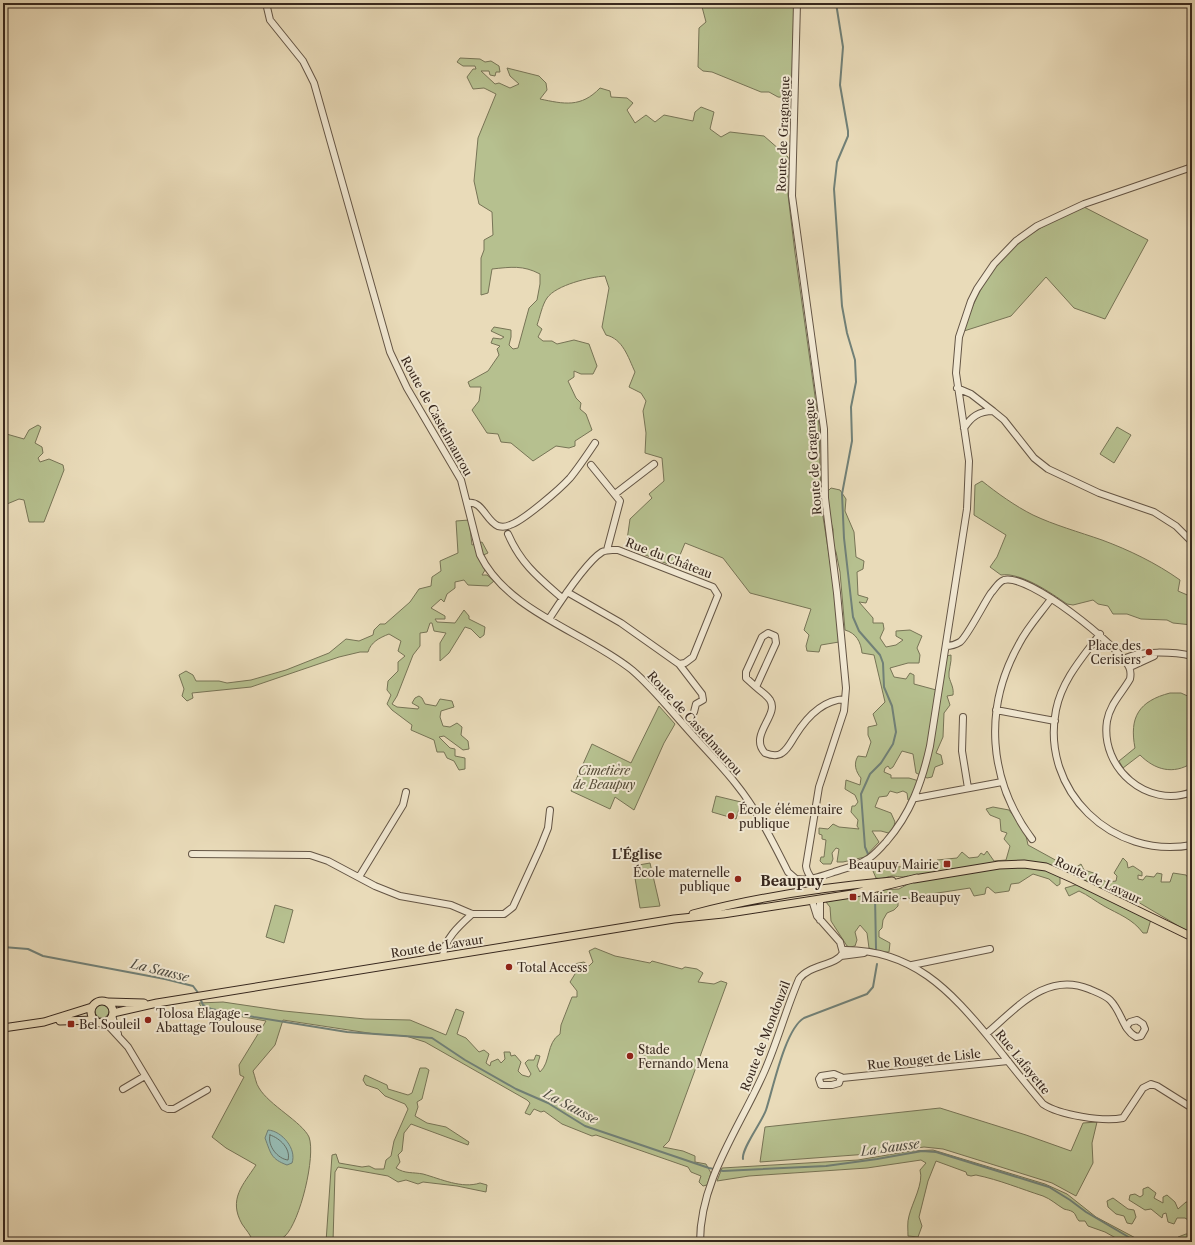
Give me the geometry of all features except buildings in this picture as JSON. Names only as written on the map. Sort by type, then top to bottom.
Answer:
[{"type":"main road","name":"Route de Lavaur","points":[[674,919],[713,908],[818,890],[918,878],[999,865],[1024,864],[1046,867],[1073,878],[1192,937]]},
{"type":"main road","name":"Route de Lavaur","points":[[157,1003],[674,919],[723,914],[852,894],[918,878]]},
{"type":"main road","points":[[818,890],[820,899]]},
{"type":"main road","points":[[810,892],[812,900]]},
{"type":"main road","points":[[44,1022],[92,1008],[100,1001],[157,1003]]},
{"type":"main road","points":[[108,1002],[112,1007],[113,1015]]},
{"type":"main road","points":[[3,1028],[80,1019],[104,1022],[113,1015],[157,1003]]},
{"type":"main road","points":[[92,1008],[92,1014],[95,1020]]},
{"type":"street","name":"Route de Castelmaurou","points":[[266,3],[270,20],[303,61],[314,83],[396,366],[406,388],[455,469],[468,502],[478,550],[484,563],[495,578],[512,594],[549,619],[622,663],[650,687],[736,784],[753,809],[792,877],[800,880],[811,879]]},
{"type":"street","name":"Route de Gragnague","points":[[797,3],[792,196],[823,422],[825,498],[839,608],[845,675],[845,699],[842,720],[819,787],[806,866],[807,873],[811,879],[816,882],[818,890]]},
{"type":"street","points":[[811,879],[858,864],[870,858],[895,831],[916,798],[924,775],[930,746],[968,508],[969,461],[957,388],[957,348],[966,314],[977,288],[986,274],[1011,247],[1037,226],[1062,213],[1192,166]]},
{"type":"street","points":[[957,388],[970,394],[1004,420],[1034,458],[1048,469],[1099,494],[1154,512],[1167,519],[1192,542]]},
{"type":"street","points":[[964,428],[969,421],[980,413],[993,411]]},
{"type":"street","points":[[468,502],[479,506],[494,524],[502,527],[511,525],[526,515],[569,479],[595,443]]},
{"type":"street","points":[[615,494],[654,464]]},
{"type":"street","points":[[590,465],[620,501],[607,550]]},
{"type":"street","points":[[508,534],[515,551],[524,563],[562,598]]},
{"type":"street","name":"Rue du Château","points":[[549,619],[562,598],[595,558],[607,550],[618,550],[713,587],[716,591],[717,600],[693,657],[685,663],[679,664]]},
{"type":"street","points":[[946,646],[954,645],[963,639],[997,585],[1004,580],[1015,581],[1023,584],[1051,599],[1100,634],[1130,667],[1130,679],[1116,698],[1107,720],[1107,740],[1113,761],[1126,778],[1144,790],[1166,795],[1181,795],[1192,792]]},
{"type":"street","points":[[567,592],[621,623],[679,664],[702,694],[702,700],[696,704],[694,712]]},
{"type":"street","points":[[1032,839],[1018,819],[1002,782],[996,750],[996,710],[1004,676],[1016,649],[1023,636],[1051,599]]},
{"type":"street","points":[[756,687],[776,643],[775,636],[772,633],[768,633],[762,637],[746,672],[746,678],[756,687],[770,699],[772,707],[761,734],[760,745],[765,753],[775,756],[783,753],[802,725],[825,704],[837,699],[845,699]]},
{"type":"street","points":[[1100,634],[1066,682],[1058,702],[1055,721],[1057,759],[1067,786],[1081,805],[1099,823],[1116,834],[1149,846],[1169,848],[1192,845]]},
{"type":"street","points":[[1124,659],[1140,655],[1161,654],[1192,656]]},
{"type":"street","points":[[1130,667],[1146,658],[1161,654]]},
{"type":"street","points":[[996,710],[1055,721]]},
{"type":"street","points":[[963,717],[962,751],[968,788]]},
{"type":"street","points":[[916,798],[1002,782]]},
{"type":"street","points":[[359,877],[403,804],[406,792]]},
{"type":"street","points":[[192,854],[310,855],[328,861],[382,890],[400,896],[458,907],[472,914],[504,914],[511,910],[548,828],[550,810]]},
{"type":"street","name":"Route de Gragnague","points":[[810,892],[811,879]]},
{"type":"street","points":[[820,899],[820,920]]},
{"type":"street","points":[[812,900],[817,916],[840,942],[842,953]]},
{"type":"street","points":[[444,956],[445,948],[454,932],[472,914]]},
{"type":"street","points":[[912,965],[990,949]]},
{"type":"street","name":"Rue Lafayette","points":[[842,953],[865,952],[881,954],[912,965],[931,977],[966,1009],[1043,1104],[1062,1114],[1123,1118],[1144,1088],[1151,1084],[1191,1105]]},
{"type":"street","name":"Route de Mondouzil","points":[[700,1242],[703,1209],[719,1164],[765,1069],[799,979],[812,968],[842,953]]},
{"type":"street","points":[[986,1034],[1036,993],[1050,986],[1064,983],[1084,987],[1106,998],[1114,1006],[1126,1027]]},
{"type":"street","points":[[113,1015],[120,1038]]},
{"type":"street","points":[[104,1022],[120,1038],[164,1107],[174,1109],[207,1090]]},
{"type":"street","name":"Rue Rouget de Lisle","points":[[842,1078],[1008,1061]]},
{"type":"street","points":[[123,1089],[145,1076]]},
{"type":"green space","points":[[701,3],[794,3],[792,98],[778,97],[769,92],[761,92],[712,72],[703,71],[698,67],[699,28],[706,22]]},
{"type":"green space","points":[[460,58],[480,59],[485,62],[491,61],[499,66],[500,72],[496,72],[495,76],[490,75],[489,71],[481,71],[495,84],[499,83],[510,88],[519,84],[510,76],[507,68],[539,76],[546,83],[547,90],[540,99],[572,103],[586,99],[600,88],[610,91],[611,97],[627,98],[633,103],[627,110],[635,123],[646,115],[655,122],[664,115],[693,121],[695,112],[701,107],[714,112],[710,129],[721,137],[730,132],[764,136],[788,157],[788,195],[819,425],[821,504],[833,580],[839,642],[821,645],[819,652],[807,651],[806,646],[809,635],[804,630],[811,609],[750,593],[723,558],[685,543],[675,567],[626,547],[630,519],[652,498],[649,494],[664,481],[662,458],[645,453],[646,433],[643,411],[646,401],[641,393],[629,387],[635,372],[624,349],[617,340],[606,335],[602,327],[609,288],[605,276],[574,282],[551,293],[544,304],[537,325],[542,329],[538,337],[543,341],[552,341],[557,344],[574,340],[589,344],[597,366],[593,374],[581,374],[574,371],[574,377],[568,381],[576,398],[581,403],[580,409],[586,414],[592,430],[575,441],[575,446],[569,448],[556,446],[533,461],[511,443],[501,442],[498,434],[487,433],[472,410],[479,401],[481,387],[470,387],[468,382],[488,371],[499,355],[497,349],[500,346],[491,343],[493,338],[501,339],[504,337],[491,331],[494,327],[511,330],[509,345],[513,349],[518,348],[529,308],[537,300],[540,274],[522,268],[511,267],[492,269],[488,293],[481,295],[481,258],[484,250],[484,240],[493,235],[492,212],[479,204],[474,181],[478,138],[496,94],[484,88],[473,89],[467,77],[473,69],[476,69],[475,66],[463,66],[457,62]]},
{"type":"green space","points":[[1084,207],[1148,240],[1105,319],[1074,308],[1046,277],[1011,316],[964,331],[972,308],[982,287],[994,269],[1008,253],[1024,239],[1042,227]]},
{"type":"green space","points":[[38,425],[41,427],[35,443],[42,447],[43,453],[38,458],[40,462],[49,459],[63,465],[64,470],[44,522],[29,522],[24,500],[19,499],[7,504],[3,502],[3,433],[24,439],[29,430]]},
{"type":"green space","points":[[1117,427],[1131,435],[1114,463],[1100,454]]},
{"type":"green space","points":[[982,481],[1006,499],[1041,519],[1122,548],[1142,557],[1180,580],[1178,591],[1192,597],[1192,625],[1173,623],[1167,620],[1141,619],[1127,614],[1113,614],[1108,606],[1098,604],[1093,600],[1073,605],[1067,604],[1036,584],[1018,577],[1001,575],[990,567],[997,557],[1006,535],[974,515],[975,485]]},
{"type":"green space","points":[[831,488],[840,490],[846,499],[845,511],[854,532],[856,557],[864,561],[863,569],[857,572],[858,595],[868,598],[866,603],[859,602],[873,618],[873,623],[883,623],[884,629],[880,638],[886,647],[896,645],[903,640],[896,636],[896,631],[910,630],[922,636],[917,648],[920,655],[919,663],[908,663],[890,668],[894,677],[906,679],[910,673],[914,675],[914,684],[940,691],[946,656],[951,655],[949,677],[953,688],[953,695],[947,696],[950,705],[944,713],[943,737],[936,753],[941,755],[943,764],[935,767],[932,777],[927,778],[916,773],[913,754],[902,751],[893,767],[890,769],[888,766],[885,768],[884,772],[891,775],[891,778],[909,778],[919,781],[913,801],[908,800],[907,793],[903,791],[897,793],[890,791],[887,796],[879,797],[875,807],[891,813],[895,822],[892,834],[881,831],[872,831],[879,842],[865,857],[837,862],[839,849],[836,848],[832,853],[833,859],[831,864],[823,864],[820,861],[821,857],[824,857],[826,840],[822,839],[822,835],[819,834],[819,828],[828,829],[833,824],[839,827],[859,829],[857,826],[858,820],[851,812],[852,806],[855,806],[858,802],[855,795],[845,789],[846,780],[860,785],[861,778],[856,768],[856,759],[858,756],[866,757],[871,742],[868,735],[868,727],[877,725],[873,714],[885,702],[874,655],[862,653],[857,638],[849,631],[845,630],[840,572],[836,552],[833,546],[833,529],[825,503],[827,492]]},
{"type":"green space","points":[[469,520],[472,545],[482,542],[488,553],[479,557],[485,570],[482,575],[487,575],[494,581],[488,586],[468,585],[464,580],[455,582],[455,588],[447,594],[444,602],[441,599],[431,608],[445,616],[445,619],[435,619],[437,622],[455,623],[464,610],[469,616],[469,619],[485,627],[484,635],[480,638],[471,629],[465,627],[449,653],[440,661],[440,643],[446,633],[434,631],[432,623],[430,623],[427,632],[420,633],[420,646],[413,655],[397,696],[392,704],[397,707],[418,709],[419,707],[412,703],[415,698],[419,696],[425,704],[436,706],[440,699],[452,701],[454,707],[441,711],[440,717],[443,726],[450,727],[457,723],[462,727],[461,735],[468,741],[469,749],[463,750],[444,736],[439,737],[450,748],[455,749],[455,756],[465,758],[465,769],[459,770],[454,761],[447,758],[444,752],[437,752],[434,740],[411,730],[412,725],[392,710],[387,704],[391,695],[387,690],[388,681],[398,671],[398,662],[405,656],[398,651],[401,641],[389,634],[376,641],[368,652],[360,652],[339,657],[251,687],[192,693],[193,698],[187,701],[182,696],[184,689],[179,675],[186,671],[193,675],[196,681],[219,681],[227,683],[251,680],[286,670],[329,653],[346,639],[359,641],[373,635],[374,630],[380,624],[385,624],[410,602],[419,589],[431,586],[432,577],[441,571],[440,561],[458,553],[456,521]]},
{"type":"green space","points":[[1170,693],[1181,693],[1192,698],[1192,763],[1178,769],[1164,769],[1152,764],[1140,755],[1123,768],[1119,761],[1135,748],[1134,727],[1135,719],[1139,712],[1144,706],[1159,696]]},
{"type":"green space","name":"Cimetière de Beaupuy","points":[[659,706],[675,724],[664,743],[634,810],[615,797],[610,809],[571,791],[592,744],[631,763]]},
{"type":"green space","points":[[716,796],[741,802],[736,819],[712,812]]},
{"type":"green space","points":[[993,807],[1009,810],[1025,831],[1028,845],[1059,862],[1075,868],[1081,864],[1084,870],[1097,874],[1098,878],[1107,882],[1116,881],[1117,876],[1114,873],[1123,858],[1127,862],[1128,868],[1133,866],[1142,872],[1142,876],[1138,875],[1138,879],[1143,880],[1146,876],[1154,877],[1157,873],[1162,874],[1161,882],[1170,882],[1173,873],[1186,875],[1189,879],[1192,877],[1192,934],[1138,902],[1135,904],[1137,909],[1151,919],[1147,933],[1143,933],[1130,920],[1079,891],[1069,896],[1065,888],[1079,884],[1078,877],[1064,873],[1060,878],[1060,884],[1057,886],[1049,879],[1033,874],[1019,883],[1011,884],[1009,891],[995,893],[988,887],[986,888],[985,894],[974,896],[970,888],[918,896],[920,900],[917,903],[909,898],[898,899],[898,906],[894,910],[887,913],[883,920],[882,928],[879,931],[879,937],[890,943],[889,952],[882,952],[869,948],[867,933],[860,925],[855,932],[857,940],[855,946],[847,946],[831,921],[830,907],[826,902],[868,893],[876,895],[879,890],[899,889],[908,884],[908,876],[892,876],[882,879],[876,878],[873,871],[882,865],[910,868],[927,863],[934,865],[937,860],[957,858],[962,852],[969,858],[978,857],[981,853],[984,855],[987,851],[994,861],[1006,860],[1010,846],[1004,839],[1007,833],[1001,831],[1000,819],[990,815],[986,809]]},
{"type":"green space","points":[[650,863],[660,906],[640,908],[633,866]]},
{"type":"green space","points":[[275,905],[293,910],[284,943],[266,937]]},
{"type":"green space","points":[[595,948],[615,956],[650,963],[652,961],[682,969],[685,967],[697,969],[703,973],[698,982],[714,984],[721,981],[727,983],[669,1141],[663,1147],[683,1151],[695,1156],[695,1162],[706,1164],[711,1173],[707,1185],[703,1186],[699,1182],[701,1176],[691,1172],[688,1167],[596,1135],[592,1136],[562,1124],[544,1111],[541,1112],[534,1109],[530,1115],[525,1113],[530,1103],[527,1100],[425,1042],[406,1036],[375,1034],[283,1020],[275,1045],[253,1071],[258,1086],[264,1094],[270,1101],[300,1125],[309,1137],[311,1146],[310,1159],[301,1204],[291,1229],[281,1239],[266,1242],[253,1242],[242,1224],[236,1207],[242,1186],[256,1165],[226,1148],[212,1137],[244,1077],[240,1075],[239,1065],[266,1021],[238,1016],[205,1014],[199,1003],[223,1002],[284,1011],[365,1019],[410,1020],[446,1035],[456,1009],[464,1012],[457,1034],[466,1038],[479,1052],[484,1050],[489,1054],[486,1063],[490,1066],[491,1062],[498,1059],[501,1063],[505,1059],[504,1052],[510,1052],[511,1056],[515,1055],[521,1062],[518,1071],[522,1075],[529,1077],[531,1074],[525,1063],[528,1060],[534,1060],[536,1055],[540,1056],[537,1066],[540,1072],[546,1063],[550,1047],[560,1034],[561,1025],[572,997],[577,997],[577,991],[570,982],[575,974],[574,964],[584,962],[589,966],[593,962],[589,951]]},
{"type":"green space","points":[[102,1004],[107,1006],[109,1011],[107,1016],[102,1018],[97,1016],[95,1011],[97,1006]]},
{"type":"green space","points":[[420,1068],[426,1068],[429,1070],[422,1099],[417,1102],[418,1107],[415,1116],[427,1123],[446,1127],[469,1142],[468,1145],[411,1124],[404,1133],[402,1151],[398,1155],[400,1162],[396,1168],[459,1184],[473,1185],[480,1183],[487,1185],[486,1192],[457,1186],[423,1182],[418,1184],[406,1180],[398,1182],[388,1176],[338,1167],[335,1172],[333,1242],[326,1242],[332,1155],[336,1154],[339,1163],[384,1169],[386,1160],[391,1156],[394,1141],[408,1109],[405,1104],[385,1096],[378,1089],[366,1085],[363,1080],[365,1075],[387,1085],[388,1089],[408,1095],[412,1093]]},
{"type":"green space","points":[[940,1108],[1071,1151],[1083,1123],[1097,1122],[1092,1143],[1093,1163],[1076,1196],[1052,1183],[943,1149],[924,1147],[882,1153],[760,1162],[765,1127]]},
{"type":"green space","points":[[933,1150],[1045,1184],[1067,1194],[1096,1217],[1143,1242],[1123,1242],[1105,1232],[1088,1226],[1085,1221],[1079,1221],[1073,1212],[1064,1209],[1046,1197],[994,1179],[976,1175],[967,1175],[966,1172],[936,1161],[928,1181],[919,1217],[922,1226],[918,1237],[908,1236],[908,1218],[919,1187],[921,1175],[920,1170],[926,1163],[921,1160],[867,1168],[749,1176],[717,1181],[722,1168],[858,1160],[911,1151]]},
{"type":"green space","points":[[1148,1187],[1156,1193],[1154,1198],[1163,1203],[1163,1197],[1167,1195],[1175,1202],[1178,1209],[1186,1202],[1192,1202],[1192,1209],[1189,1212],[1190,1218],[1188,1220],[1185,1218],[1177,1218],[1174,1224],[1168,1222],[1166,1213],[1163,1214],[1162,1218],[1151,1209],[1145,1210],[1129,1200],[1130,1195],[1135,1194],[1140,1197],[1143,1195],[1143,1189]]},
{"type":"green space","points":[[1113,1198],[1128,1209],[1134,1210],[1136,1217],[1132,1224],[1127,1223],[1124,1216],[1116,1214],[1108,1207],[1107,1201]]},
{"type":"green space","points":[[1186,1234],[1192,1234],[1192,1242],[1179,1242],[1178,1237]]},
{"type":"water","points":[[268,1130],[273,1131],[283,1137],[287,1142],[292,1152],[292,1163],[287,1165],[272,1155],[265,1138]]},
{"type":"waterway","points":[[836,3],[843,47],[840,85],[848,136],[837,162],[834,189],[842,306],[847,333],[855,360],[856,382],[851,407],[852,441],[842,494],[844,538],[853,617],[859,631],[880,655],[883,663],[884,687],[892,706],[896,732],[893,744],[881,763],[870,774],[861,794],[865,847],[868,854]]},
{"type":"waterway","points":[[875,896],[876,949]]},
{"type":"waterway","name":"La Sausse","points":[[3,947],[28,949],[43,956],[165,979],[193,986],[199,994]]},
{"type":"waterway","points":[[743,1159],[748,1142],[764,1115],[785,1046],[797,1024],[804,1018],[867,994],[873,987],[877,964]]},
{"type":"waterway","name":"La Sausse","points":[[200,998],[203,1005],[211,1009],[254,1017],[347,1032],[432,1038],[465,1060],[516,1089],[548,1103],[585,1126],[709,1168],[723,1171],[826,1166],[922,1151],[936,1152],[1049,1187],[1086,1212],[1137,1242]]},
{"type":"place","name":"Place des Cerisiers","points":[[1149,652]]},
{"type":"place","name":"École élémentaire publique","points":[[731,816]]},
{"type":"place","name":"Beaupuy Mairie","points":[[947,864]]},
{"type":"place","name":"École maternelle publique","points":[[738,879]]},
{"type":"place","name":"Mairie - Beaupuy","points":[[853,897]]},
{"type":"place","name":"Total Access","points":[[509,967]]},
{"type":"place","name":"Tolosa Elagage - Abattage Toulouse","points":[[148,1020]]},
{"type":"place","name":"Bel Souleil","points":[[71,1024]]},
{"type":"place","name":"Stade Fernando Mena","points":[[630,1056]]},
{"type":"district","name":"L'Église","points":[[637,854]]},
{"type":"district","name":"Beaupuy","points":[[792,881]]}]
